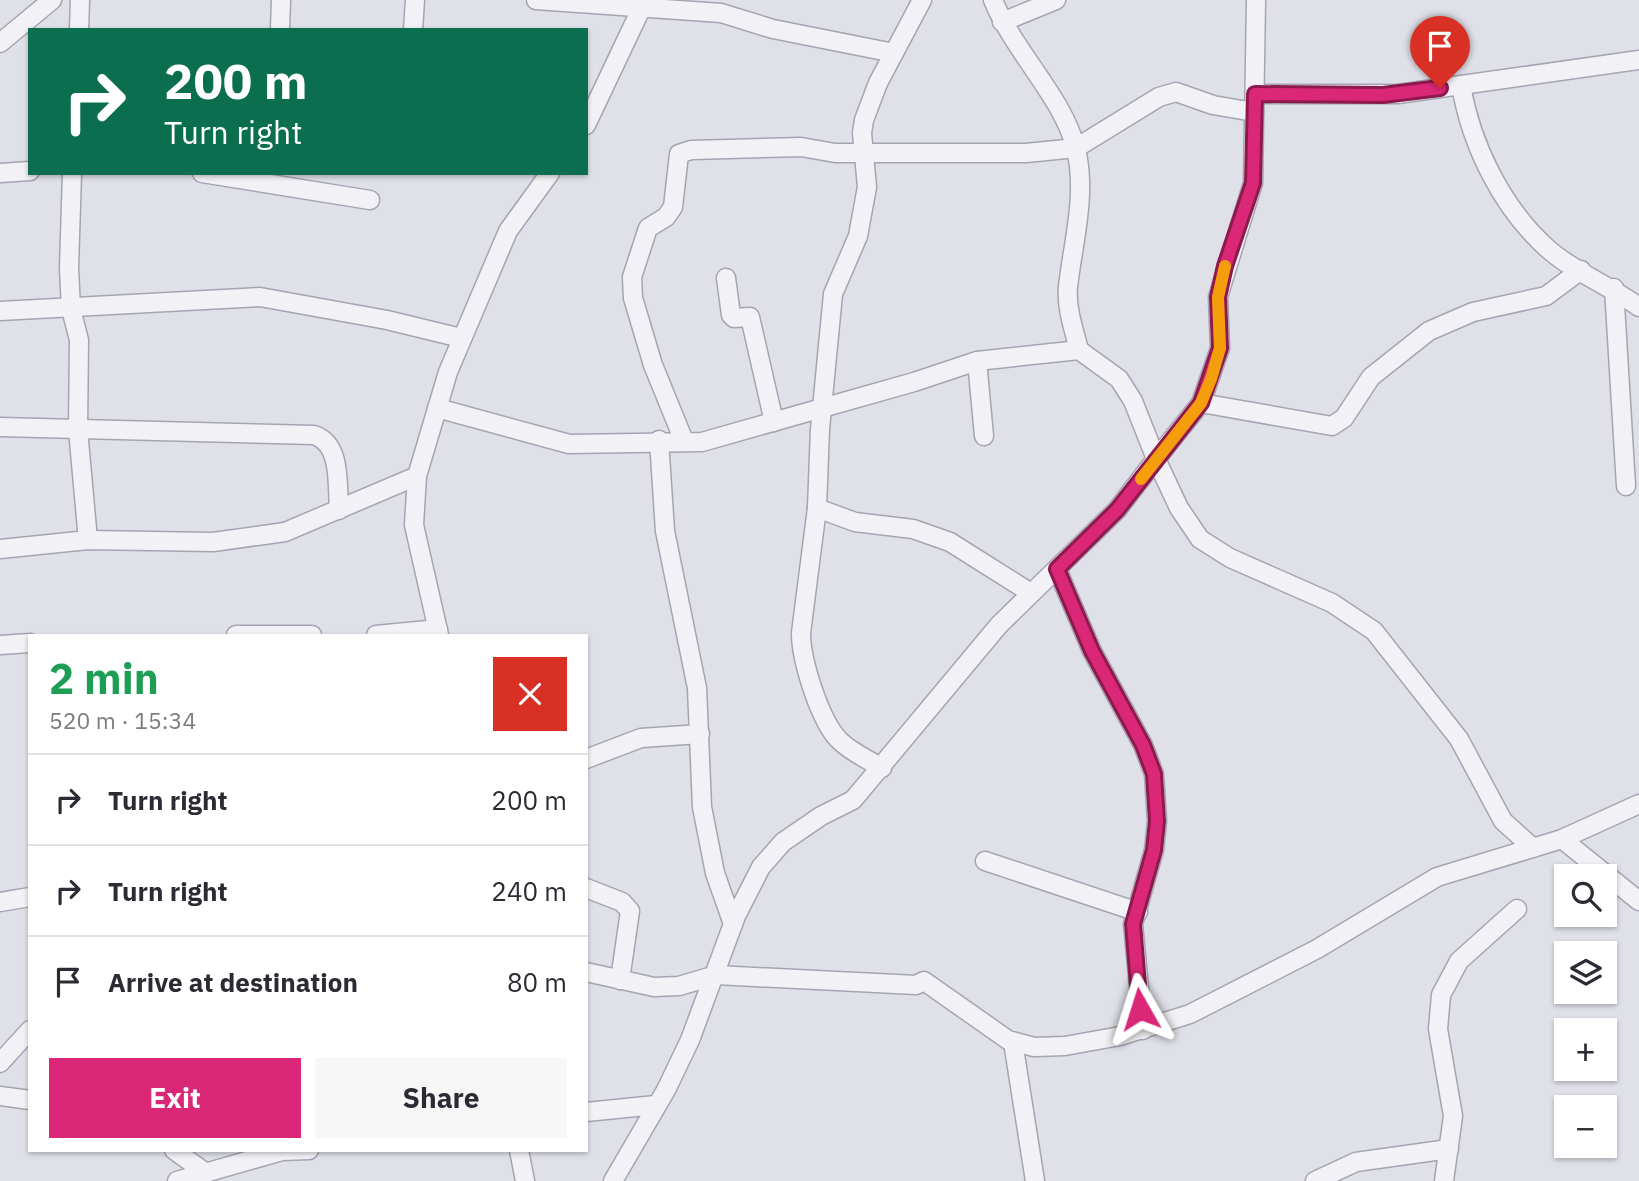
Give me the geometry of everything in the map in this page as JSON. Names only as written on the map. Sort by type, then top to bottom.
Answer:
[{"type":"street","points":[[0,43],[51,0]]},
{"type":"street","points":[[79,28],[80,0]]},
{"type":"street","points":[[280,28],[281,0]]},
{"type":"street","points":[[413,28],[415,0]]},
{"type":"street","points":[[536,0],[720,13],[773,29],[894,53]]},
{"type":"street","points":[[882,768],[840,741],[808,677],[801,649],[801,633],[817,508],[833,294],[858,236],[866,197],[862,134],[867,108],[922,0]]},
{"type":"street","points":[[993,0],[1002,22],[1053,101],[1076,148],[1080,196],[1068,301],[1079,350],[1119,379],[1133,401],[1156,459],[1184,517],[1207,544],[1332,603],[1374,631],[1459,739],[1503,821],[1533,848]]},
{"type":"street","points":[[1002,22],[1056,0]]},
{"type":"street","points":[[613,1181],[690,1040],[733,925],[761,867],[775,849],[821,816],[853,800],[979,648],[1031,593],[1117,510],[1201,403],[1220,348],[1218,297],[1225,266],[1253,183],[1256,0]]},
{"type":"street","points":[[589,113],[641,9]]},
{"type":"street","points":[[684,441],[653,365],[632,287],[648,228],[666,217],[673,207],[679,154],[691,150],[785,147],[835,153],[863,151],[1003,154],[1076,148],[1167,94],[1176,92],[1213,105],[1383,95],[1619,65],[1639,60]]},
{"type":"street","points":[[1461,85],[1467,120],[1475,141],[1503,192],[1529,229],[1549,250],[1614,288],[1639,307]]},
{"type":"street","points":[[0,173],[28,171]]},
{"type":"street","points":[[72,175],[71,309],[79,340],[78,430],[88,540]]},
{"type":"street","points":[[214,175],[370,200]]},
{"type":"street","points":[[397,634],[439,632],[414,525],[417,476],[461,338],[508,231],[549,175]]},
{"type":"street","points":[[1201,403],[1332,426],[1344,418],[1371,377],[1429,331],[1473,312],[1546,296],[1581,270]]},
{"type":"street","points":[[726,278],[731,315],[734,318],[750,317],[774,422]]},
{"type":"street","points":[[1614,288],[1626,486]]},
{"type":"street","points":[[0,311],[260,297],[387,320],[461,338]]},
{"type":"street","points":[[438,408],[569,443],[659,440],[702,442],[823,409],[977,361],[1079,350]]},
{"type":"street","points":[[977,361],[984,436]]},
{"type":"street","points":[[0,426],[314,435],[328,442],[332,449],[340,510]]},
{"type":"street","points":[[659,440],[665,531],[695,671],[700,734],[700,781],[707,841],[733,925]]},
{"type":"street","points":[[0,549],[88,540],[179,543],[232,540],[285,532],[417,476]]},
{"type":"street","points":[[817,508],[855,522],[913,529],[950,542],[1031,593]]},
{"type":"street","points":[[1057,569],[1096,660],[1143,745],[1154,774],[1157,821],[1154,850],[1133,924],[1143,1030]]},
{"type":"street","points":[[0,645],[28,642]]},
{"type":"street","points":[[588,758],[641,738],[700,734]]},
{"type":"street","points":[[588,972],[666,987],[716,975],[916,985],[924,981],[1013,1042],[1034,1047],[1065,1046],[1143,1030],[1229,996],[1437,877],[1562,839],[1639,804]]},
{"type":"street","points":[[1562,839],[1639,901]]},
{"type":"street","points":[[985,861],[1138,912]]},
{"type":"street","points":[[588,889],[622,902],[631,911],[620,980]]},
{"type":"street","points":[[0,902],[28,897]]},
{"type":"street","points":[[1444,1181],[1453,1115],[1438,1029],[1441,995],[1459,961],[1517,909]]},
{"type":"street","points":[[0,1063],[28,1032]]},
{"type":"street","points":[[1013,1042],[1035,1181]]},
{"type":"street","points":[[0,1097],[28,1100]]},
{"type":"street","points":[[588,1112],[656,1105]]},
{"type":"street","points":[[1315,1181],[1356,1162],[1449,1149]]},
{"type":"street","points":[[177,1152],[206,1173]]},
{"type":"street","points":[[177,1181],[206,1173],[245,1172],[280,1152]]},
{"type":"street","points":[[519,1152],[525,1181]]},
{"type":"slow traffic","points":[[1141,479],[1169,447],[1201,403],[1211,379],[1220,348],[1218,297],[1225,266]]},
{"type":"route","points":[[1140,1009],[1133,924],[1154,850],[1157,821],[1154,774],[1143,745],[1092,651],[1057,569],[1117,510],[1201,403],[1220,348],[1218,297],[1225,266],[1253,183],[1255,94],[1383,95],[1440,88]]}]
